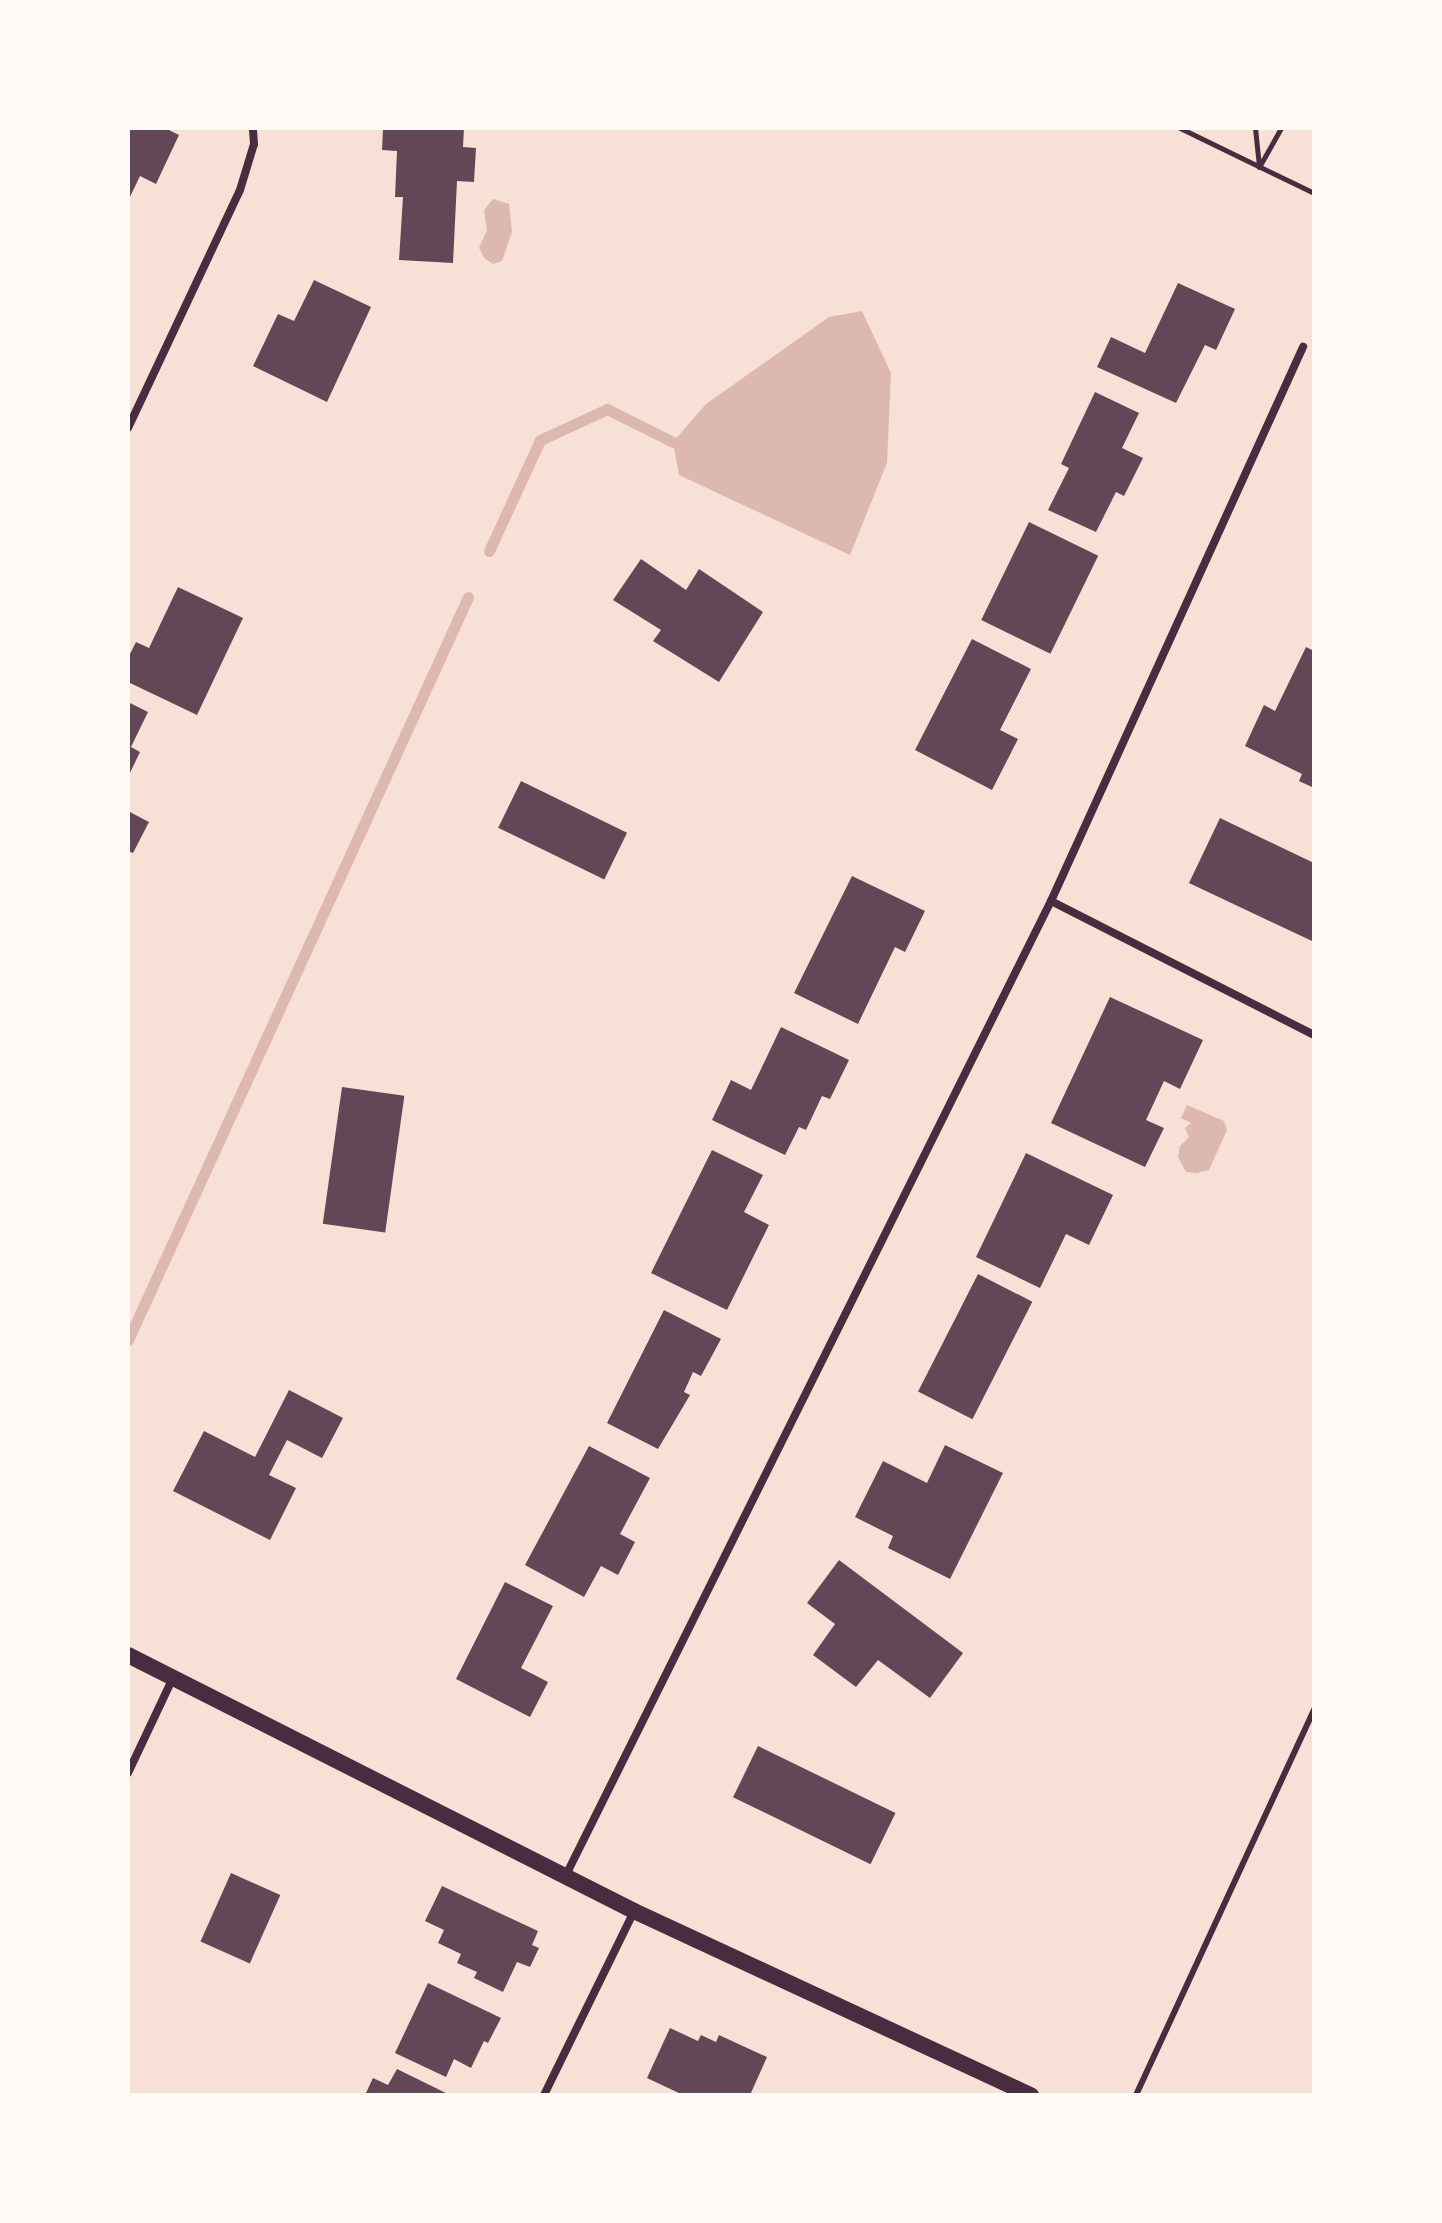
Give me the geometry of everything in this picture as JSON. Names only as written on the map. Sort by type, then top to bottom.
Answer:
[{"type":"main road","points":[[128,1655],[634,1911],[1031,2095]]},
{"type":"street","points":[[128,428],[240,190],[254,144],[253,128]]},
{"type":"street","points":[[566,1875],[1051,901],[1303,347]]},
{"type":"street","points":[[1051,901],[1314,1035]]},
{"type":"street","points":[[128,1773],[173,1678]]},
{"type":"street","points":[[544,2095],[634,1911]]},
{"type":"lane","points":[[1136,2095],[1314,1709]]},
{"type":"path","points":[[1180,128],[1314,193]]},
{"type":"path","points":[[1255,128],[1259,167]]},
{"type":"path","points":[[1259,167],[1281,128]]},
{"type":"shaded area","points":[[493,199],[509,204],[512,232],[502,261],[493,264],[484,258],[479,248],[487,230],[484,210]]},
{"type":"shaded area","points":[[862,311],[891,373],[887,463],[850,555],[679,475],[673,442],[706,404],[829,317]]},
{"type":"shaded area","points":[[1187,1105],[1224,1121],[1227,1130],[1209,1170],[1186,1172],[1178,1157],[1180,1146],[1189,1137],[1185,1128],[1191,1123],[1181,1118]]},
{"type":"building","points":[[128,128],[165,128],[179,135],[156,184],[140,176],[128,201]]},
{"type":"building","points":[[383,128],[464,128],[463,147],[476,148],[474,182],[457,181],[453,263],[399,260],[403,197],[395,197],[397,151],[382,150]]},
{"type":"building","points":[[314,280],[371,307],[327,402],[253,366],[278,314],[294,321]]},
{"type":"building","points":[[1178,283],[1235,309],[1216,350],[1205,345],[1176,403],[1097,367],[1111,337],[1145,353]]},
{"type":"building","points":[[1095,392],[1139,413],[1122,448],[1143,458],[1124,496],[1116,492],[1096,532],[1048,510],[1069,468],[1061,464]]},
{"type":"building","points":[[1029,522],[1098,556],[1050,654],[981,620]]},
{"type":"building","points":[[641,559],[686,590],[699,569],[763,612],[719,682],[653,641],[661,630],[613,600]]},
{"type":"building","points":[[178,587],[243,618],[197,715],[128,682],[128,658],[136,642],[149,648]]},
{"type":"building","points":[[972,639],[1031,669],[1000,730],[1018,739],[992,790],[915,750]]},
{"type":"building","points":[[1306,647],[1314,651],[1314,788],[1299,781],[1302,774],[1245,746],[1264,705],[1275,711]]},
{"type":"building","points":[[128,702],[148,712],[131,747],[140,752],[128,777]]},
{"type":"building","points":[[521,781],[627,833],[604,879],[498,828]]},
{"type":"building","points":[[128,811],[149,822],[133,853],[128,851]]},
{"type":"building","points":[[1220,818],[1314,863],[1312,941],[1189,883]]},
{"type":"building","points":[[852,876],[925,911],[905,952],[895,947],[858,1024],[794,993]]},
{"type":"building","points":[[1110,997],[1203,1040],[1180,1089],[1164,1081],[1146,1120],[1164,1128],[1145,1167],[1051,1123]]},
{"type":"building","points":[[781,1027],[849,1060],[830,1099],[822,1096],[806,1130],[799,1127],[785,1155],[712,1120],[731,1080],[751,1090]]},
{"type":"building","points":[[342,1087],[404,1096],[385,1232],[323,1224]]},
{"type":"building","points":[[712,1150],[763,1175],[744,1212],[769,1225],[727,1310],[651,1273]]},
{"type":"building","points":[[1026,1153],[1113,1195],[1089,1245],[1066,1234],[1040,1288],[976,1257]]},
{"type":"building","points":[[978,1274],[1032,1302],[972,1419],[918,1392]]},
{"type":"building","points":[[664,1310],[721,1339],[701,1376],[693,1372],[684,1392],[690,1395],[658,1449],[607,1423]]},
{"type":"building","points":[[289,1390],[343,1418],[322,1458],[287,1440],[269,1475],[296,1488],[270,1540],[173,1491],[204,1431],[255,1457]]},
{"type":"building","points":[[945,1445],[1003,1473],[950,1579],[888,1548],[893,1536],[855,1517],[883,1461],[927,1483]]},
{"type":"building","points":[[589,1446],[650,1478],[620,1534],[635,1542],[618,1575],[601,1566],[584,1597],[525,1565]]},
{"type":"building","points":[[839,1560],[963,1653],[930,1698],[878,1660],[856,1687],[813,1655],[835,1624],[807,1603]]},
{"type":"building","points":[[505,1582],[553,1606],[521,1668],[548,1682],[530,1717],[456,1679]]},
{"type":"building","points":[[758,1746],[896,1813],[871,1864],[733,1797]]},
{"type":"building","points":[[231,1873],[280,1895],[250,1963],[200,1942]]},
{"type":"building","points":[[442,1886],[538,1931],[532,1945],[539,1948],[530,1967],[517,1962],[503,1992],[474,1978],[477,1972],[457,1963],[461,1954],[438,1943],[444,1930],[425,1921]]},
{"type":"building","points":[[428,1983],[501,2018],[488,2043],[484,2041],[471,2068],[454,2059],[446,2077],[395,2053]]},
{"type":"building","points":[[670,2028],[698,2041],[701,2035],[716,2042],[719,2035],[767,2057],[750,2095],[683,2095],[647,2078]]},
{"type":"building","points":[[397,2069],[450,2095],[365,2095],[373,2078],[388,2085]]},
{"type":"waterway","points":[[489,551],[540,440],[607,409],[673,442]]},
{"type":"waterway","points":[[128,1340],[468,597]]}]
